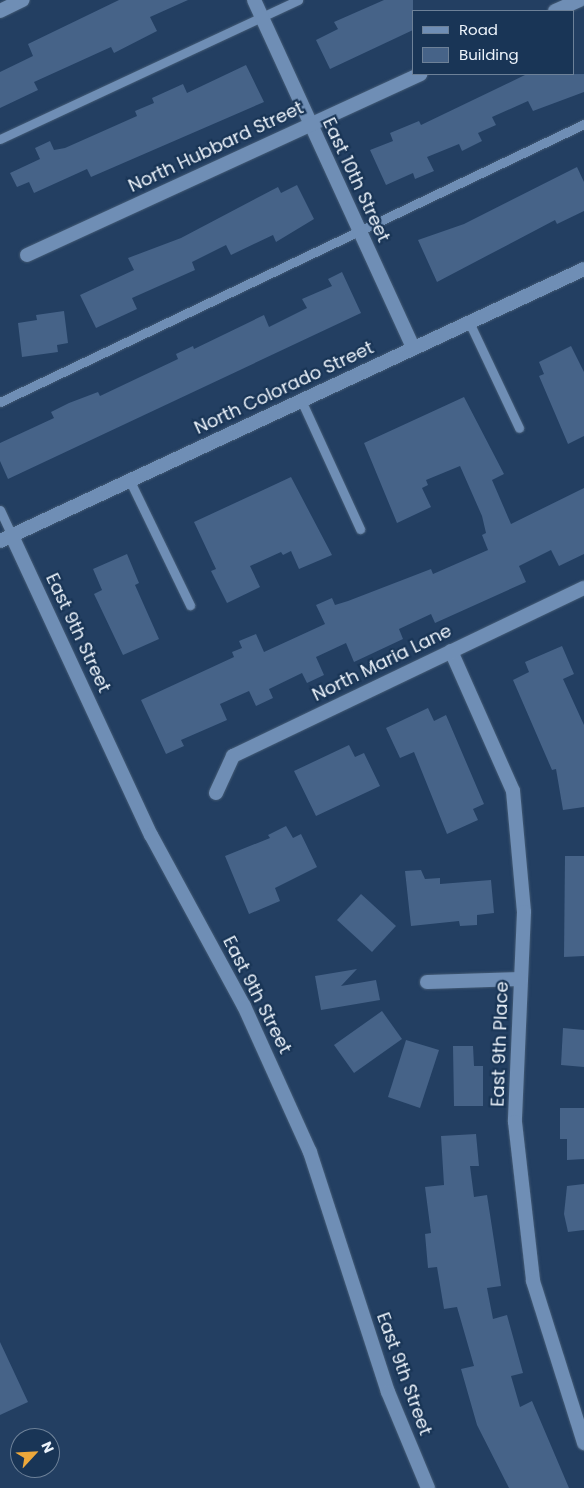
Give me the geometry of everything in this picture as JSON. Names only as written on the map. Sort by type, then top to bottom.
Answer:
[{"type":"street","points":[[0,10],[23,0]]},
{"type":"street","name":"East 10th Street","points":[[254,0],[413,348]]},
{"type":"street","points":[[557,10],[580,0]]},
{"type":"street","name":"North Hubbard Street","points":[[27,255],[418,75]]},
{"type":"street","name":"North Colorado Street","points":[[6,539],[300,400],[584,269]]},
{"type":"street","name":"East 9th Street","points":[[6,539],[151,835],[244,1006],[310,1152],[388,1392],[428,1488]]},
{"type":"street","name":"North Maria Lane","points":[[216,792],[232,756],[584,588]]},
{"type":"street","name":"East 9th Place","points":[[451,651],[513,791],[524,912],[515,1122],[533,1281],[584,1443]]},
{"type":"street","points":[[427,982],[521,979]]},
{"type":"lane","points":[[0,139],[298,0]]},
{"type":"lane","points":[[0,402],[584,124]]},
{"type":"lane","points":[[469,322],[519,428]]},
{"type":"lane","points":[[300,400],[360,528]]},
{"type":"lane","points":[[130,481],[190,605]]},
{"type":"lane","points":[[0,510],[6,539]]},
{"type":"building","points":[[119,0],[188,0],[150,17],[157,31],[114,53],[111,47],[34,82],[38,90],[0,108],[0,72],[33,56],[28,44]]},
{"type":"building","points":[[384,0],[413,0],[412,30],[330,69],[316,40],[338,29],[334,22]]},
{"type":"building","points":[[246,65],[264,102],[91,177],[87,169],[34,193],[29,182],[17,187],[10,173],[40,159],[35,148],[50,141],[54,150],[65,148],[137,116],[135,111],[154,103],[152,98],[183,84],[187,93]]},
{"type":"building","points":[[584,74],[584,92],[533,111],[528,101],[492,117],[496,125],[478,133],[482,141],[462,151],[459,144],[427,157],[434,171],[415,179],[413,173],[386,185],[370,150],[393,141],[390,133],[419,121],[421,125],[525,75]]},
{"type":"building","points":[[577,167],[584,182],[584,211],[557,224],[555,220],[437,282],[418,240],[464,224]]},
{"type":"building","points":[[297,185],[314,219],[276,242],[273,235],[231,255],[226,245],[192,262],[195,270],[132,298],[137,309],[96,328],[80,295],[134,270],[128,258],[181,238],[278,187],[281,193]]},
{"type":"building","points":[[342,272],[361,313],[8,479],[0,461],[0,443],[54,418],[51,412],[69,403],[98,392],[100,396],[178,359],[176,354],[193,346],[194,349],[264,315],[269,327],[307,308],[302,299],[332,286],[328,279]]},
{"type":"building","points":[[64,311],[68,343],[57,345],[58,352],[22,357],[18,323],[37,320],[36,315]]},
{"type":"building","points":[[571,346],[584,372],[584,436],[568,444],[539,376],[544,374],[539,362]]},
{"type":"building","points":[[464,397],[504,474],[492,480],[511,524],[584,488],[584,554],[559,566],[551,550],[519,566],[526,582],[435,623],[431,614],[399,629],[403,639],[354,662],[346,643],[316,657],[324,675],[307,683],[302,673],[269,689],[273,698],[256,706],[249,691],[220,704],[227,720],[181,740],[184,746],[166,754],[141,700],[234,657],[232,652],[242,648],[239,641],[256,634],[264,652],[325,624],[316,605],[332,598],[335,605],[348,601],[431,569],[433,574],[488,550],[482,535],[486,533],[482,516],[460,466],[426,480],[428,485],[422,488],[431,507],[397,523],[364,443]]},
{"type":"building","points":[[291,477],[332,555],[299,569],[291,551],[283,555],[281,552],[250,566],[260,587],[227,603],[211,571],[216,569],[194,522]]},
{"type":"building","points":[[127,554],[139,583],[135,585],[159,639],[123,655],[94,594],[102,590],[93,569]]},
{"type":"building","points":[[562,646],[574,674],[563,679],[584,725],[584,807],[563,810],[556,769],[552,770],[513,680],[529,672],[525,662]]},
{"type":"building","points":[[428,708],[434,721],[446,715],[484,804],[473,809],[478,820],[447,834],[414,752],[400,758],[386,728]]},
{"type":"building","points":[[349,745],[355,757],[364,753],[380,786],[316,816],[294,771]]},
{"type":"building","points":[[286,826],[293,838],[301,834],[317,867],[275,888],[280,901],[249,914],[225,856],[270,838],[268,835]]},
{"type":"building","points":[[565,856],[584,856],[584,956],[564,957]]},
{"type":"building","points":[[421,870],[425,879],[440,878],[440,884],[491,880],[494,913],[477,915],[477,925],[460,926],[459,921],[411,926],[405,871]]},
{"type":"building","points":[[361,894],[396,926],[372,952],[337,920]]},
{"type":"building","points":[[357,969],[341,986],[376,980],[380,1000],[321,1010],[315,976]]},
{"type":"building","points":[[382,1011],[402,1039],[354,1073],[334,1045]]},
{"type":"building","points":[[563,1028],[584,1030],[584,1067],[561,1065]]},
{"type":"building","points":[[406,1040],[439,1050],[420,1108],[388,1097]]},
{"type":"building","points":[[453,1046],[473,1046],[474,1066],[483,1066],[483,1106],[454,1106]]},
{"type":"building","points":[[560,1108],[584,1108],[584,1159],[567,1160],[567,1139],[560,1139]]},
{"type":"building","points":[[476,1134],[479,1166],[470,1166],[474,1197],[487,1195],[501,1286],[487,1288],[493,1319],[507,1315],[523,1373],[511,1376],[520,1407],[532,1401],[569,1488],[509,1488],[477,1425],[461,1369],[474,1366],[457,1307],[444,1309],[437,1267],[428,1268],[425,1234],[431,1233],[425,1187],[444,1185],[441,1136]]},
{"type":"building","points":[[584,1184],[584,1230],[568,1232],[564,1214],[567,1186]]},
{"type":"building","points":[[0,1342],[28,1402],[0,1415]]}]
